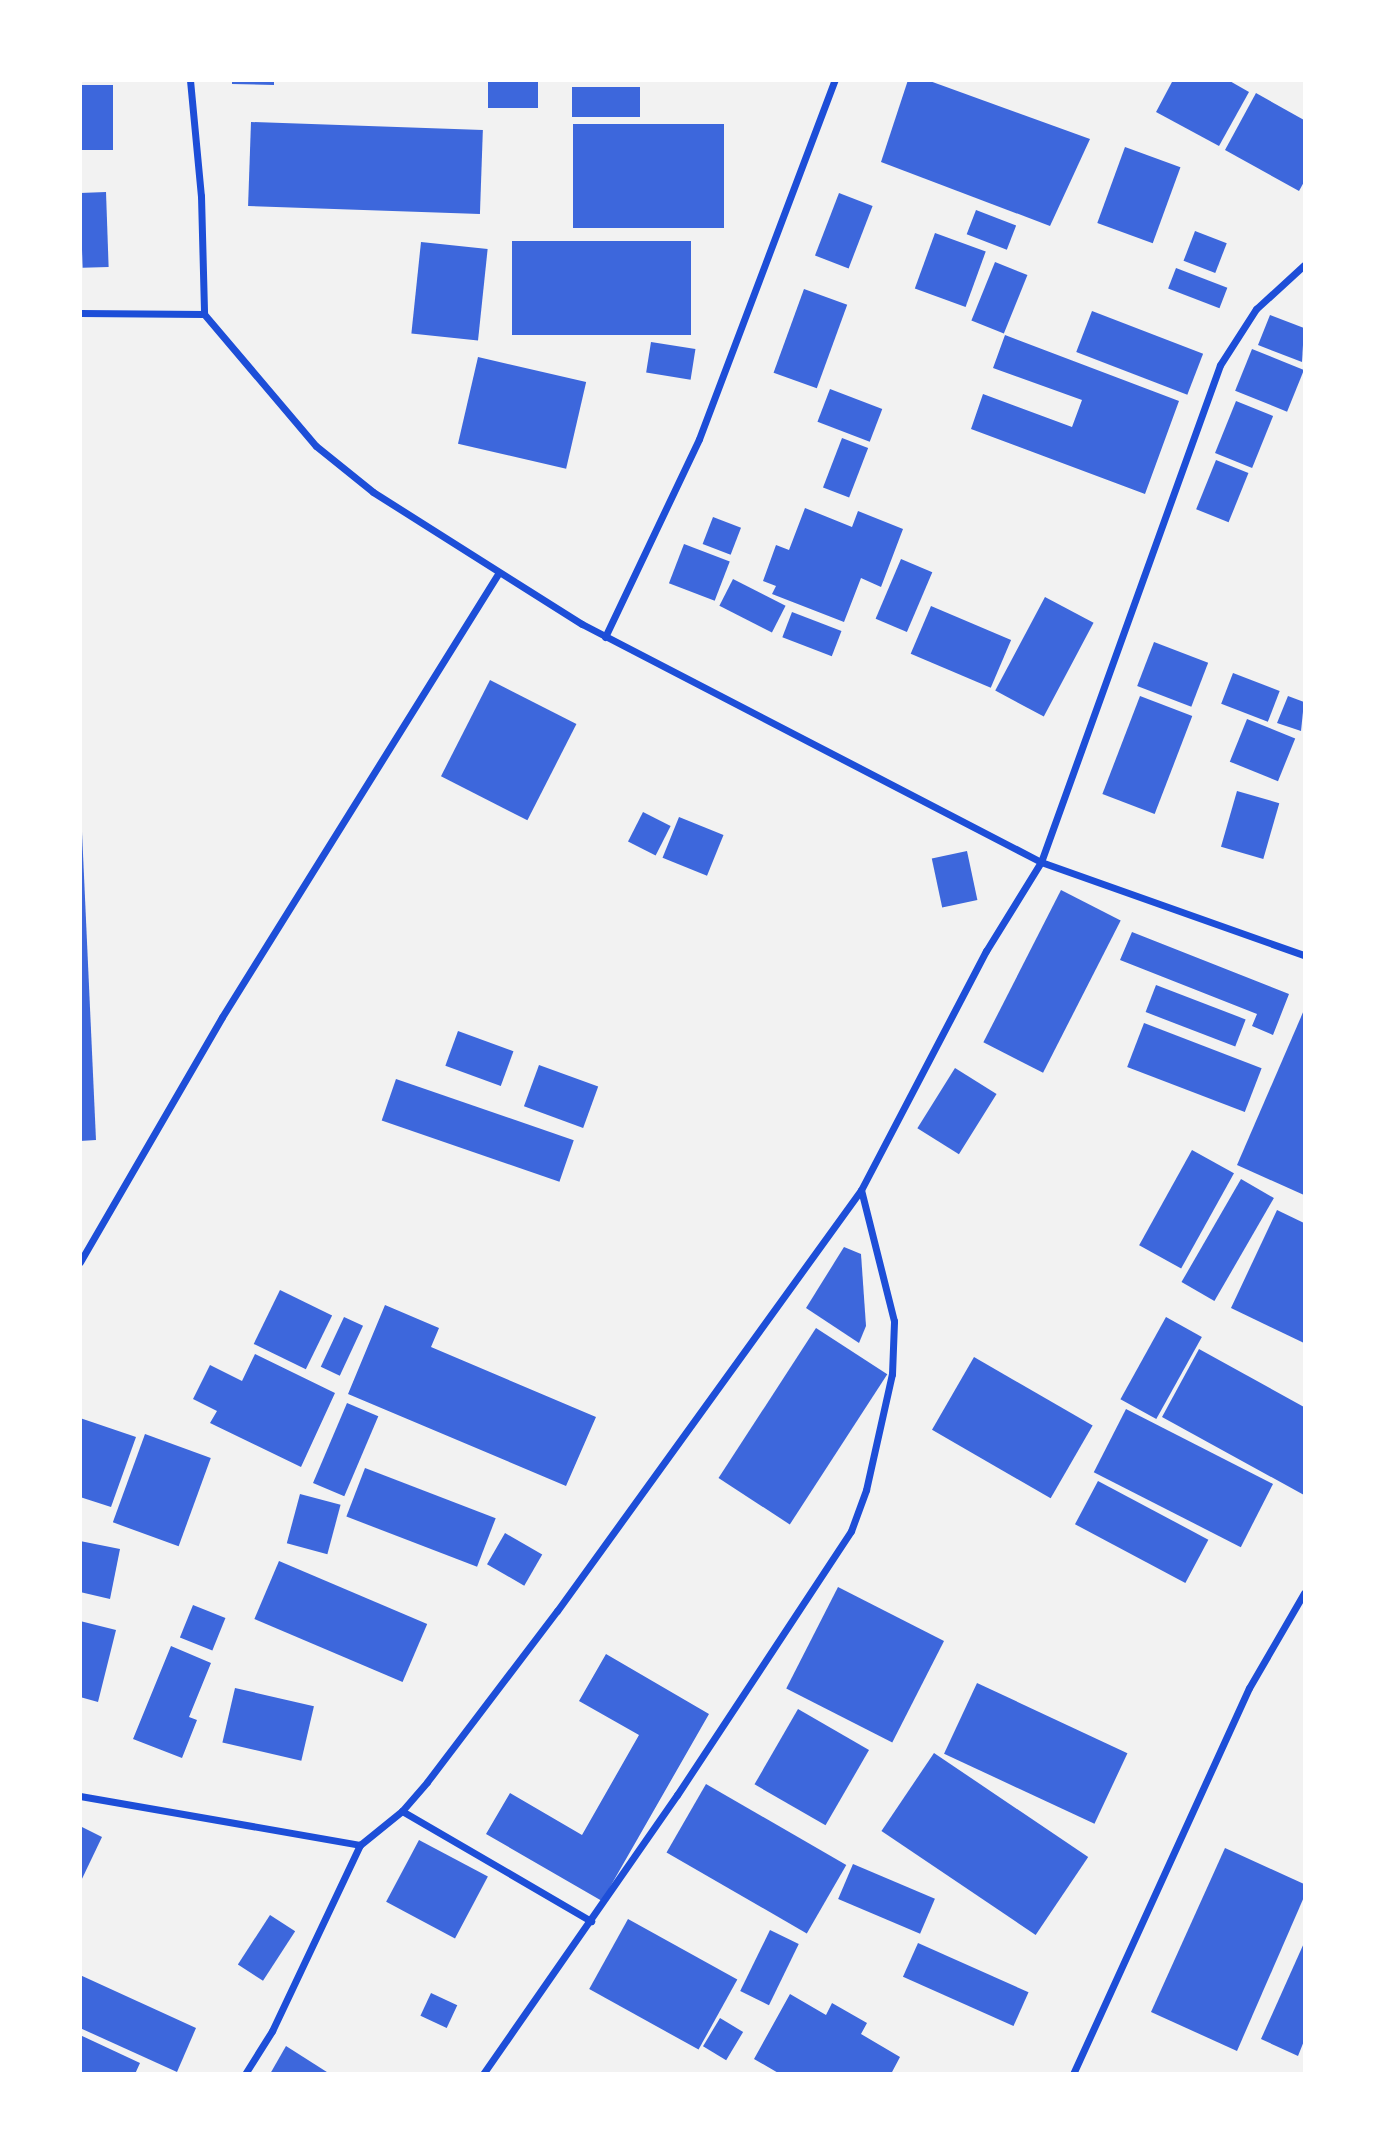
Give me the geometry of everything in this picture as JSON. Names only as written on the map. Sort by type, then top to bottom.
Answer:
[{"type":"street","points":[[190,80],[201,196],[204,314],[316,446],[373,492],[498,574],[605,637],[1041,862],[1304,955]]},
{"type":"street","points":[[605,637],[699,439],[835,80]]},
{"type":"street","points":[[245,2074],[272,2031],[360,1845],[402,1811],[557,1611],[860,1190],[986,951],[1041,862],[1220,365],[1256,309],[1304,265]]},
{"type":"street","points":[[80,313],[204,314]]},
{"type":"street","points":[[80,1262],[222,1017],[498,574]]},
{"type":"street","points":[[483,2074],[591,1921],[851,1531],[866,1490],[877,1427],[892,1374],[894,1321],[860,1190]]},
{"type":"street","points":[[1073,2074],[1249,1688],[1304,1593]]},
{"type":"street","points":[[80,1796],[360,1845]]},
{"type":"street","points":[[402,1811],[591,1921]]},
{"type":"building","points":[[232,80],[274,80],[274,85],[232,84]]},
{"type":"building","points":[[488,80],[538,80],[538,108],[488,108]]},
{"type":"building","points":[[908,80],[927,80],[1090,139],[1050,226],[881,162]]},
{"type":"building","points":[[1173,80],[1228,80],[1249,92],[1219,146],[1156,112]]},
{"type":"building","points":[[80,85],[113,85],[113,150],[80,150]]},
{"type":"building","points":[[572,87],[640,87],[640,117],[572,117]]},
{"type":"building","points":[[1256,93],[1304,120],[1304,182],[1299,191],[1225,150]]},
{"type":"building","points":[[251,122],[483,130],[480,214],[248,206]]},
{"type":"building","points":[[573,124],[724,124],[724,228],[573,228]]},
{"type":"building","points":[[1125,147],[1180,167],[1153,243],[1097,223]]},
{"type":"building","points":[[106,192],[109,267],[83,268],[80,193]]},
{"type":"building","points":[[839,193],[873,206],[849,268],[815,256]]},
{"type":"building","points":[[976,210],[1016,225],[1007,250],[967,234]]},
{"type":"building","points":[[1195,231],[1227,243],[1215,273],[1184,261]]},
{"type":"building","points":[[935,233],[986,251],[966,307],[915,288]]},
{"type":"building","points":[[512,241],[691,241],[691,335],[512,335]]},
{"type":"building","points":[[421,242],[488,249],[478,340],[411,333]]},
{"type":"building","points":[[995,262],[1027,275],[1004,334],[971,320]]},
{"type":"building","points":[[1176,268],[1227,288],[1219,308],[1168,289]]},
{"type":"building","points":[[804,289],[847,305],[817,388],[774,373]]},
{"type":"building","points":[[1092,311],[1203,354],[1187,395],[1076,352]]},
{"type":"building","points":[[1270,315],[1304,328],[1302,362],[1258,345]]},
{"type":"building","points":[[1005,335],[1179,401],[1145,494],[971,429],[983,394],[1072,427],[1082,400],[993,368]]},
{"type":"building","points":[[651,342],[695,349],[691,380],[646,373]]},
{"type":"building","points":[[1252,349],[1304,370],[1287,412],[1235,391]]},
{"type":"building","points":[[478,357],[586,382],[566,469],[458,444]]},
{"type":"building","points":[[830,389],[882,409],[870,442],[817,422]]},
{"type":"building","points":[[1236,401],[1273,416],[1252,468],[1215,453]]},
{"type":"building","points":[[842,438],[868,448],[849,498],[823,487]]},
{"type":"building","points":[[1216,460],[1248,473],[1229,522],[1196,509]]},
{"type":"building","points":[[805,508],[852,527],[858,511],[903,529],[881,587],[861,578],[844,622],[772,594],[776,586],[763,581],[776,545],[789,550]]},
{"type":"building","points":[[713,517],[741,528],[731,555],[703,544]]},
{"type":"building","points":[[684,544],[730,562],[715,601],[669,583]]},
{"type":"building","points":[[901,559],[932,572],[907,632],[876,619]]},
{"type":"building","points":[[733,579],[786,606],[772,633],[719,606]]},
{"type":"building","points":[[1045,597],[1094,623],[1044,716],[995,691]]},
{"type":"building","points":[[931,606],[1011,640],[991,688],[911,654]]},
{"type":"building","points":[[792,612],[841,631],[832,656],[782,637]]},
{"type":"building","points":[[1154,642],[1208,663],[1191,707],[1137,686]]},
{"type":"building","points":[[1233,673],[1280,691],[1268,722],[1221,704]]},
{"type":"building","points":[[490,680],[576,724],[527,820],[441,776]]},
{"type":"building","points":[[1140,696],[1192,716],[1155,814],[1102,794]]},
{"type":"building","points":[[1288,696],[1304,702],[1301,731],[1277,723]]},
{"type":"building","points":[[1247,719],[1295,738],[1278,781],[1230,762]]},
{"type":"building","points":[[80,788],[96,1140],[80,1141]]},
{"type":"building","points":[[1237,791],[1279,803],[1263,859],[1221,847]]},
{"type":"building","points":[[643,812],[671,826],[656,855],[628,841]]},
{"type":"building","points":[[679,817],[724,835],[707,876],[663,858]]},
{"type":"building","points":[[967,851],[977,900],[942,907],[932,858]]},
{"type":"building","points":[[1061,890],[1121,920],[1043,1073],[983,1042]]},
{"type":"building","points":[[1132,932],[1289,994],[1273,1035],[1252,1026],[1257,1014],[1120,960]]},
{"type":"building","points":[[1156,985],[1246,1019],[1235,1046],[1146,1012]]},
{"type":"building","points":[[1304,1010],[1304,1195],[1237,1165]]},
{"type":"building","points":[[1144,1023],[1262,1068],[1245,1112],[1127,1067]]},
{"type":"building","points":[[458,1031],[513,1051],[501,1086],[445,1066]]},
{"type":"building","points":[[539,1065],[598,1087],[583,1128],[524,1106]]},
{"type":"building","points":[[955,1068],[997,1094],[959,1154],[917,1128]]},
{"type":"building","points":[[396,1079],[574,1140],[559,1182],[382,1121]]},
{"type":"building","points":[[1192,1150],[1234,1173],[1181,1269],[1139,1245]]},
{"type":"building","points":[[1241,1179],[1274,1198],[1214,1301],[1182,1282]]},
{"type":"building","points":[[1277,1210],[1304,1223],[1304,1343],[1231,1308]]},
{"type":"building","points":[[844,1247],[861,1254],[866,1326],[859,1343],[806,1308]]},
{"type":"building","points":[[280,1290],[332,1315],[306,1369],[254,1344]]},
{"type":"building","points":[[385,1305],[439,1328],[431,1347],[596,1417],[566,1486],[348,1394]]},
{"type":"building","points":[[344,1317],[363,1326],[340,1376],[321,1367]]},
{"type":"building","points":[[1166,1317],[1202,1337],[1156,1419],[1120,1399]]},
{"type":"building","points":[[816,1328],[887,1374],[790,1524],[719,1478]]},
{"type":"building","points":[[1199,1349],[1304,1407],[1304,1495],[1162,1417]]},
{"type":"building","points":[[255,1354],[335,1393],[301,1467],[210,1423],[217,1411],[193,1399],[210,1365],[242,1381]]},
{"type":"building","points":[[974,1357],[1093,1425],[1051,1498],[932,1430]]},
{"type":"building","points":[[347,1403],[378,1416],[344,1496],[313,1483]]},
{"type":"building","points":[[1126,1409],[1273,1484],[1241,1547],[1094,1472]]},
{"type":"building","points":[[80,1418],[136,1437],[111,1507],[80,1497]]},
{"type":"building","points":[[145,1434],[211,1458],[179,1546],[113,1522]]},
{"type":"building","points":[[365,1468],[496,1518],[477,1567],[346,1517]]},
{"type":"building","points":[[1098,1481],[1208,1540],[1185,1583],[1075,1524]]},
{"type":"building","points":[[300,1494],[341,1505],[327,1554],[287,1543]]},
{"type":"building","points":[[505,1533],[542,1554],[524,1586],[487,1564]]},
{"type":"building","points":[[80,1541],[120,1549],[110,1599],[80,1592]]},
{"type":"building","points":[[279,1561],[427,1624],[403,1682],[254,1619]]},
{"type":"building","points":[[838,1587],[944,1641],[892,1743],[786,1689]]},
{"type":"building","points":[[193,1605],[225,1618],[212,1651],[180,1637]]},
{"type":"building","points":[[80,1621],[116,1630],[98,1702],[80,1697]]},
{"type":"building","points":[[171,1646],[211,1663],[189,1717],[197,1720],[182,1758],[133,1739]]},
{"type":"building","points":[[606,1654],[709,1714],[602,1901],[486,1834],[510,1793],[582,1835],[639,1735],[579,1701]]},
{"type":"building","points":[[977,1683],[1127,1753],[1094,1824],[944,1754]]},
{"type":"building","points":[[235,1688],[314,1706],[301,1761],[222,1743]]},
{"type":"building","points":[[798,1709],[869,1750],[826,1825],[754,1784]]},
{"type":"building","points":[[934,1753],[1088,1857],[1036,1935],[881,1831]]},
{"type":"building","points":[[706,1784],[846,1865],[807,1933],[666,1852]]},
{"type":"building","points":[[80,1826],[102,1837],[80,1883]]},
{"type":"building","points":[[419,1840],[488,1877],[455,1938],[386,1902]]},
{"type":"building","points":[[1225,1848],[1304,1884],[1304,1897],[1237,2051],[1151,2012]]},
{"type":"building","points":[[853,1864],[935,1899],[920,1934],[838,1899]]},
{"type":"building","points":[[270,1915],[295,1931],[263,1981],[238,1964]]},
{"type":"building","points":[[628,1919],[737,1980],[699,2050],[589,1989]]},
{"type":"building","points":[[770,1930],[799,1944],[769,2005],[740,1991]]},
{"type":"building","points":[[918,1943],[1029,1992],[1013,2026],[903,1977]]},
{"type":"building","points":[[1304,1943],[1304,2041],[1298,2056],[1261,2039]]},
{"type":"building","points":[[80,1975],[196,2028],[177,2072],[80,2028]]},
{"type":"building","points":[[431,1993],[457,2005],[447,2028],[420,2016]]},
{"type":"building","points":[[790,1994],[826,2015],[832,2003],[867,2023],[861,2034],[900,2057],[891,2074],[780,2074],[754,2059]]},
{"type":"building","points":[[720,2018],[743,2032],[726,2060],[703,2046]]},
{"type":"building","points":[[80,2035],[140,2063],[135,2074],[80,2074]]},
{"type":"building","points":[[286,2046],[330,2074],[270,2074]]}]
